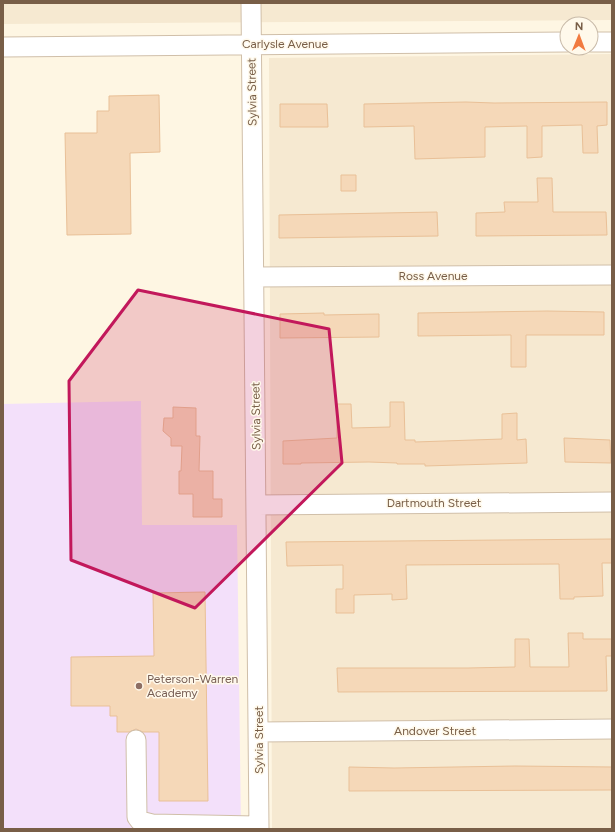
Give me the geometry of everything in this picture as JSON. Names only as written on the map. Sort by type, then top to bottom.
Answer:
[{"type":"street","name":"Sylvia Street","points":[[251,3],[259,827]]},
{"type":"street","name":"Carlysle Avenue","points":[[3,47],[559,42]]},
{"type":"street","points":[[599,42],[612,42]]},
{"type":"street","name":"Ross Avenue","points":[[254,277],[612,275]]},
{"type":"street","name":"Dartmouth Street","points":[[256,505],[612,502]]},
{"type":"street","name":"Andover Street","points":[[259,732],[612,730]]},
{"type":"street","points":[[136,740],[137,817],[140,822],[152,824],[259,827]]},
{"type":"highlighted area","points":[[138,290],[329,329],[342,463],[195,608],[71,560],[69,381]]},
{"type":"shaded area","points":[[3,3],[612,3],[612,20],[599,20],[599,16],[559,16],[559,20],[3,24]]},
{"type":"shaded area","points":[[599,54],[612,54],[612,829],[272,829],[269,58],[559,55],[559,56],[599,56]]},
{"type":"shaded area","points":[[141,401],[142,525],[237,525],[241,829],[3,829],[3,404]]},
{"type":"building","points":[[159,95],[160,152],[130,153],[131,234],[67,235],[65,133],[97,133],[97,111],[109,111],[109,96]]},
{"type":"building","points":[[607,102],[607,125],[597,126],[598,153],[583,153],[582,125],[542,126],[542,157],[527,158],[527,126],[485,127],[485,157],[415,159],[414,126],[364,127],[364,104]]},
{"type":"building","points":[[280,104],[327,104],[328,127],[280,127]]},
{"type":"building","points":[[341,175],[356,175],[356,191],[341,191]]},
{"type":"building","points":[[537,178],[552,178],[553,212],[606,212],[607,235],[476,236],[476,213],[505,212],[504,202],[538,202]]},
{"type":"building","points":[[437,212],[438,236],[279,238],[279,215]]},
{"type":"building","points":[[547,311],[604,312],[604,335],[526,335],[526,367],[511,367],[511,335],[418,336],[418,313]]},
{"type":"building","points":[[324,313],[324,315],[379,314],[379,337],[280,338],[280,314]]},
{"type":"building","points":[[390,402],[404,402],[405,440],[415,440],[415,442],[502,439],[502,414],[517,413],[517,440],[526,439],[527,463],[425,466],[425,464],[369,462],[283,464],[283,441],[337,438],[337,404],[351,404],[352,428],[390,427]]},
{"type":"building","points":[[173,407],[196,408],[196,436],[200,436],[199,471],[213,471],[213,499],[222,499],[222,517],[193,517],[193,494],[179,494],[179,471],[181,471],[182,446],[171,446],[171,438],[163,431],[164,418],[173,418]]},
{"type":"building","points":[[564,438],[610,440],[611,463],[565,462]]},
{"type":"building","points":[[612,539],[612,563],[602,563],[603,596],[574,597],[574,599],[560,599],[559,564],[406,565],[407,599],[392,600],[392,594],[354,595],[354,613],[336,613],[336,589],[343,589],[343,565],[287,566],[286,542]]},
{"type":"building","name":"Peterson-Warren Academy","points":[[205,592],[208,801],[159,801],[159,732],[143,732],[136,729],[129,732],[117,732],[117,716],[110,716],[110,706],[71,706],[71,657],[154,656],[153,593]]},
{"type":"building","points":[[568,633],[583,633],[583,639],[612,639],[612,656],[606,656],[607,691],[338,692],[337,668],[515,667],[515,639],[529,639],[530,667],[569,667]]},
{"type":"building","points":[[515,766],[612,767],[612,790],[349,791],[349,767],[394,768]]},
{"type":"place","name":"Peterson-Warren Academy","points":[[139,686]]}]
